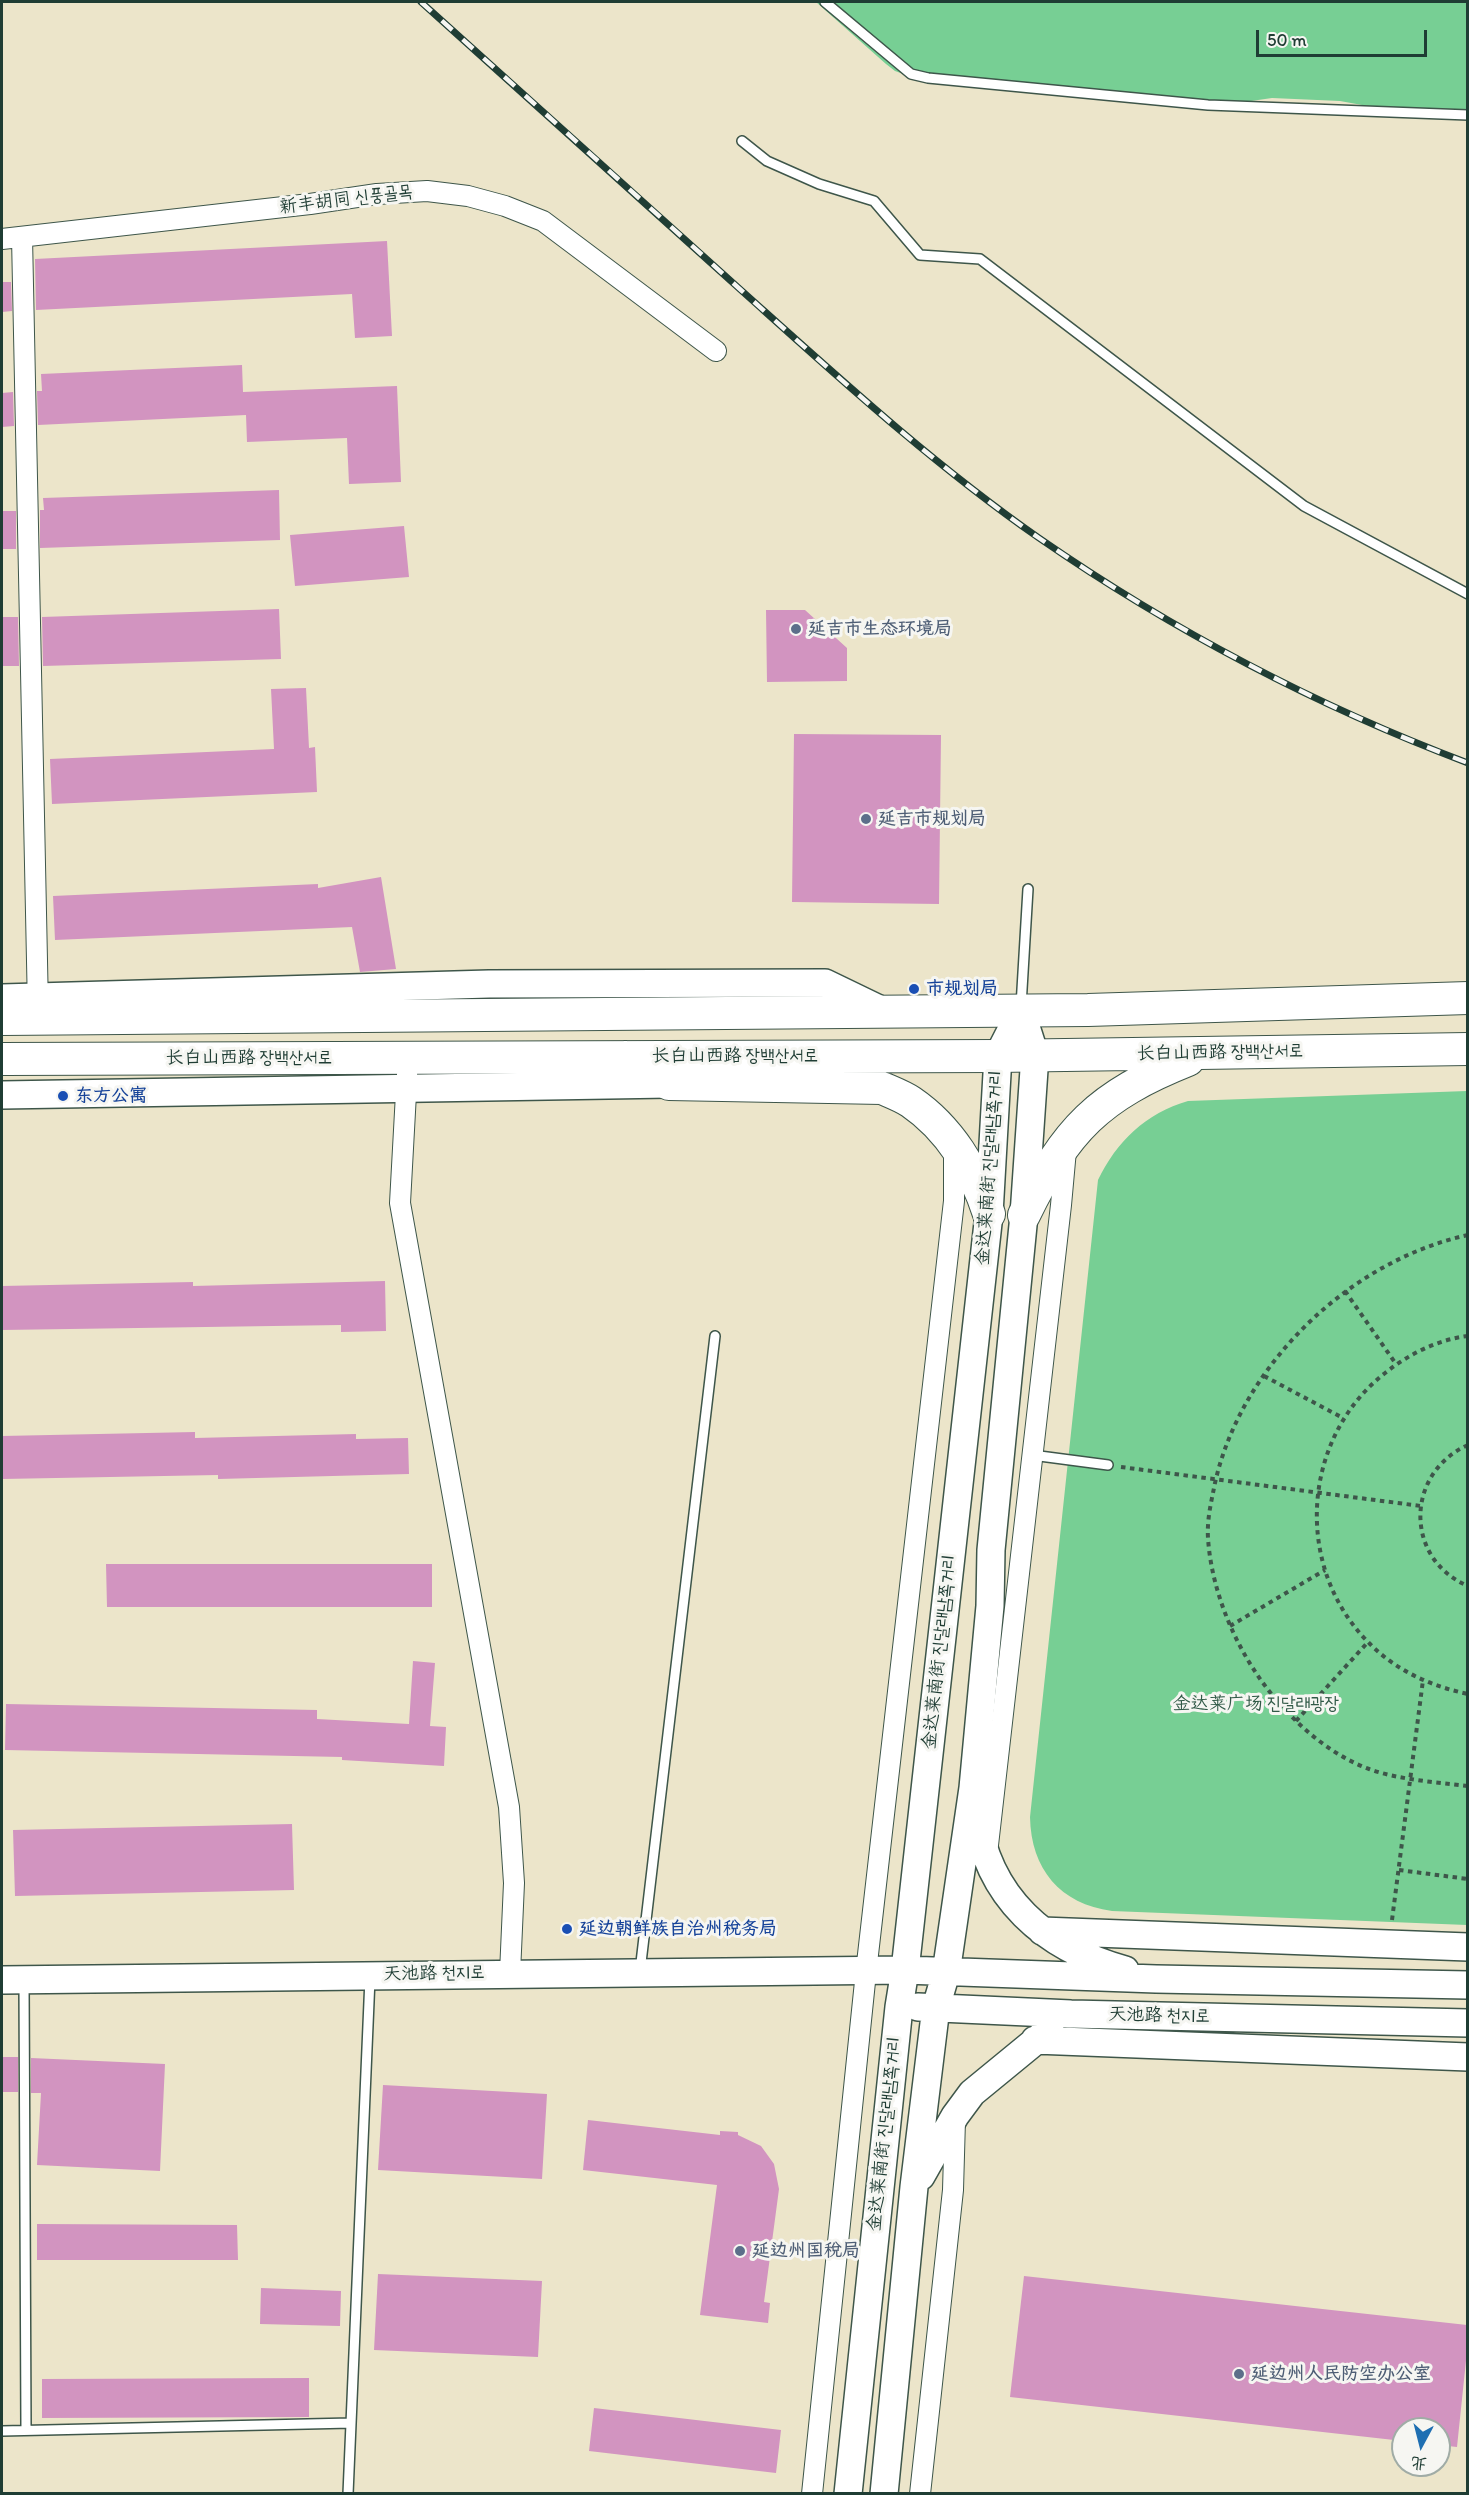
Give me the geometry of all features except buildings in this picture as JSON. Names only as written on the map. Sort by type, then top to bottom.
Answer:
[{"type":"main road","points":[[2,998],[38,1008],[885,1012],[1203,1007],[1467,998]]},
{"type":"main road","points":[[1023,1215],[1044,1173],[1066,1142],[1090,1116],[1119,1092],[1148,1076],[1204,1054],[1203,1007]]},
{"type":"main road","points":[[2,1019],[38,1008]]},
{"type":"main road","name":"金达莱南街 진달래남쪽거리","points":[[884,2493],[914,2187],[936,2007],[946,1973],[973,1788],[990,1606],[991,1550],[1023,1215],[1035,1055],[1021,1011]]},
{"type":"main road","name":"金达莱南街 진달래남쪽거리","points":[[848,2493],[899,2007],[989,1214],[998,1056],[1021,1011]]},
{"type":"main road","name":"长白山西路 장백산서로","points":[[2,1059],[998,1056],[1467,1049]]},
{"type":"main road","points":[[624,1057],[669,1084],[882,1088],[909,1100],[933,1119],[954,1144],[981,1191],[989,1214]]},
{"type":"main road","name":"长白山西路 장백산서로","points":[[2,1095],[669,1084]]},
{"type":"main road","points":[[973,1788],[982,1844],[998,1879],[1020,1911],[1064,1946],[1097,1962],[1156,1979]]},
{"type":"main road","points":[[1042,1930],[1467,1947]]},
{"type":"main road","name":"天池路 천지로","points":[[13,1980],[905,1970],[1156,1979],[1467,1985]]},
{"type":"main road","points":[[866,1972],[899,2007]]},
{"type":"main road","name":"天池路 천지로","points":[[899,2007],[1467,2023]]},
{"type":"main road","points":[[914,2187],[972,2093],[1071,2013]]},
{"type":"main road","name":"天池路 천지로","points":[[1035,2040],[1467,2057]]},
{"type":"street","name":"新丰胡同 신풍골목","points":[[2,239],[310,204],[377,194],[427,191],[468,196],[505,206],[543,221],[716,351]]},
{"type":"street","points":[[22,237],[38,1008]]},
{"type":"street","points":[[408,1057],[400,1203],[509,1807],[514,1883],[510,1973]]},
{"type":"street","points":[[987,1854],[1061,1205],[1066,1142]]},
{"type":"street","name":"金达莱南街 진달래남쪽거리","points":[[812,2493],[866,1972],[954,1201],[954,1144]]},
{"type":"street","points":[[920,2493],[953,2190],[956,2116]]},
{"type":"lane","points":[[825,2],[911,74],[928,78],[1208,105],[1467,115]]},
{"type":"lane","points":[[742,141],[767,161],[819,184],[874,201],[920,255],[980,259],[1304,506],[1467,594]]},
{"type":"lane","points":[[1021,1011],[1028,889]]},
{"type":"lane","points":[[640,1973],[715,1336]]},
{"type":"lane","points":[[1032,1455],[1108,1465]]},
{"type":"lane","points":[[348,2493],[370,1975]]},
{"type":"lane","points":[[13,1980],[26,2430]]},
{"type":"lane","points":[[2,2430],[351,2423]]},
{"type":"path","points":[[1467,1235],[1426,1248],[1346,1292],[1313,1318],[1291,1341],[1264,1376],[1237,1420],[1225,1445],[1215,1479],[1209,1512],[1208,1536],[1216,1585],[1230,1626],[1247,1660],[1269,1691],[1296,1721],[1313,1736],[1368,1768],[1410,1778],[1467,1786]]},
{"type":"path","points":[[1346,1292],[1396,1364]]},
{"type":"path","points":[[1467,1336],[1440,1343],[1396,1364],[1362,1394],[1331,1440],[1317,1493],[1315,1518],[1318,1546],[1324,1570],[1336,1599],[1350,1622],[1368,1642],[1400,1668],[1423,1680],[1467,1694]]},
{"type":"path","points":[[1264,1376],[1344,1418]]},
{"type":"path","points":[[1467,1445],[1454,1452],[1436,1468],[1424,1490],[1421,1506],[1421,1526],[1428,1550],[1442,1570],[1467,1586]]},
{"type":"path","points":[[1108,1465],[1421,1506]]},
{"type":"path","points":[[1230,1626],[1324,1570]]},
{"type":"path","points":[[1296,1721],[1368,1642]]},
{"type":"path","points":[[1391,1927],[1423,1680]]},
{"type":"path","points":[[1399,1870],[1467,1879]]},
{"type":"green space","points":[[816,2],[1467,2],[1467,111],[1373,107],[1340,101],[1272,98],[1237,103],[917,79],[895,71]]},
{"type":"green space","name":"金达莱广场 진달래광장","points":[[1467,1091],[1467,1925],[1112,1911],[1077,1901],[1063,1892],[1043,1868],[1036,1853],[1030,1817],[1098,1180],[1114,1153],[1134,1131],[1159,1113],[1188,1101]]},
{"type":"railway","points":[[421,2],[850,388],[1000,510],[1089,572],[1193,635],[1356,717],[1468,763]]},
{"type":"place","name":"延吉市生态环境局","points":[[796,629]]},
{"type":"place","name":"延吉市规划局","points":[[866,819]]},
{"type":"place","name":"市规划局","points":[[914,989]]},
{"type":"place","name":"东方公寓","points":[[63,1096]]},
{"type":"place","name":"延边朝鲜族自治州税务局","points":[[567,1929]]},
{"type":"place","name":"延边州国税局","points":[[740,2251]]},
{"type":"place","name":"延边州人民防空办公室","points":[[1239,2374]]}]
